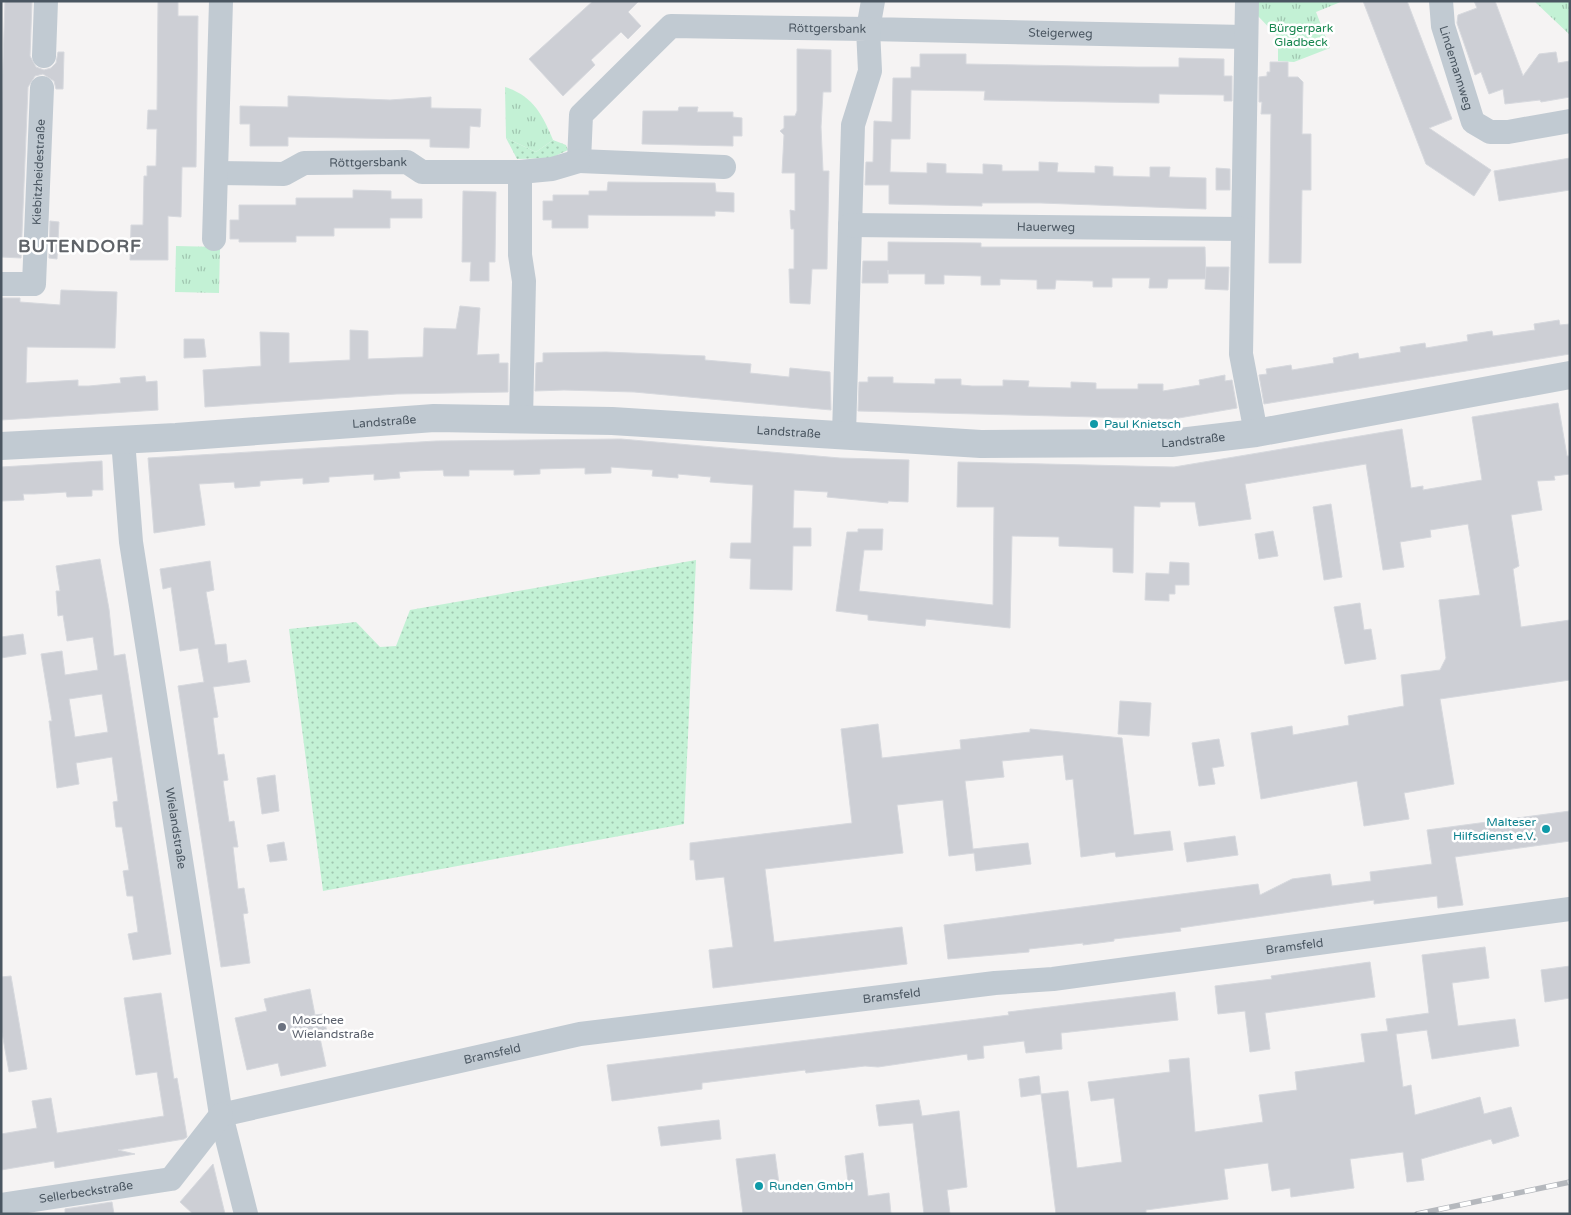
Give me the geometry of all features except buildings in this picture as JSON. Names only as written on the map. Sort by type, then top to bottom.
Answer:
[{"type":"street","points":[[44,56],[46,1]]},
{"type":"street","points":[[214,239],[220,1]]},
{"type":"street","points":[[868,29],[873,1]]},
{"type":"street","points":[[1247,1],[1242,354],[1256,433]]},
{"type":"street","name":"Lindemannweg","points":[[1442,1],[1443,26],[1473,122],[1490,132],[1508,132],[1570,122]]},
{"type":"street","name":"Röttgersbank","points":[[580,161],[581,115],[671,26],[868,29],[870,71],[853,125],[844,434]]},
{"type":"street","name":"Steigerweg","points":[[868,29],[1245,37]]},
{"type":"street","name":"Kiebitzheidestraße","points":[[1,284],[34,284],[42,88]]},
{"type":"street","name":"Röttgersbank","points":[[216,173],[284,174],[304,163],[388,162],[407,162],[422,172],[520,172],[552,169],[580,161],[724,167]]},
{"type":"street","points":[[520,172],[520,255],[524,282],[521,419]]},
{"type":"street","name":"Hauerweg","points":[[850,225],[1243,229]]},
{"type":"street","name":"Landstraße","points":[[1,446],[123,440],[405,420],[521,419],[651,423],[981,444],[1170,442],[1256,433],[1570,375]]},
{"type":"street","name":"Wielandstraße","points":[[123,440],[131,542],[221,1115],[246,1214]]},
{"type":"street","name":"Bramsfeld","points":[[221,1115],[580,1034],[995,983],[1053,979],[1570,909]]},
{"type":"street","name":"Sellerbeckstraße","points":[[1,1205],[171,1179],[221,1115]]},
{"type":"green space","name":"Bürgerpark Gladbeck","points":[[1257,1],[1343,1],[1316,12],[1330,48],[1294,62],[1278,61],[1278,37],[1257,15]]},
{"type":"green space","points":[[1534,1],[1570,1],[1570,35]]},
{"type":"green space","points":[[505,87],[523,95],[530,101],[549,131],[553,140],[536,152],[506,138]]},
{"type":"green space","points":[[506,138],[536,152],[553,140],[566,145],[568,150],[551,158],[517,159]]},
{"type":"green space","points":[[176,246],[220,247],[219,293],[175,292]]},
{"type":"green space","points":[[696,560],[684,824],[323,891],[289,629],[356,622],[380,647],[396,646],[410,610]]},
{"type":"railway","points":[[1417,1214],[1570,1182]]},
{"type":"place","name":"Paul Knietsch","points":[[1094,424]]},
{"type":"place","name":"Malteser Hilfsdienst e.V.","points":[[1546,829]]},
{"type":"place","name":"Moschee Wielandstraße","points":[[282,1027]]},
{"type":"place","name":"Runden GmbH","points":[[759,1186]]},
{"type":"district","name":"BUTENDORF","points":[[80,246]]}]
